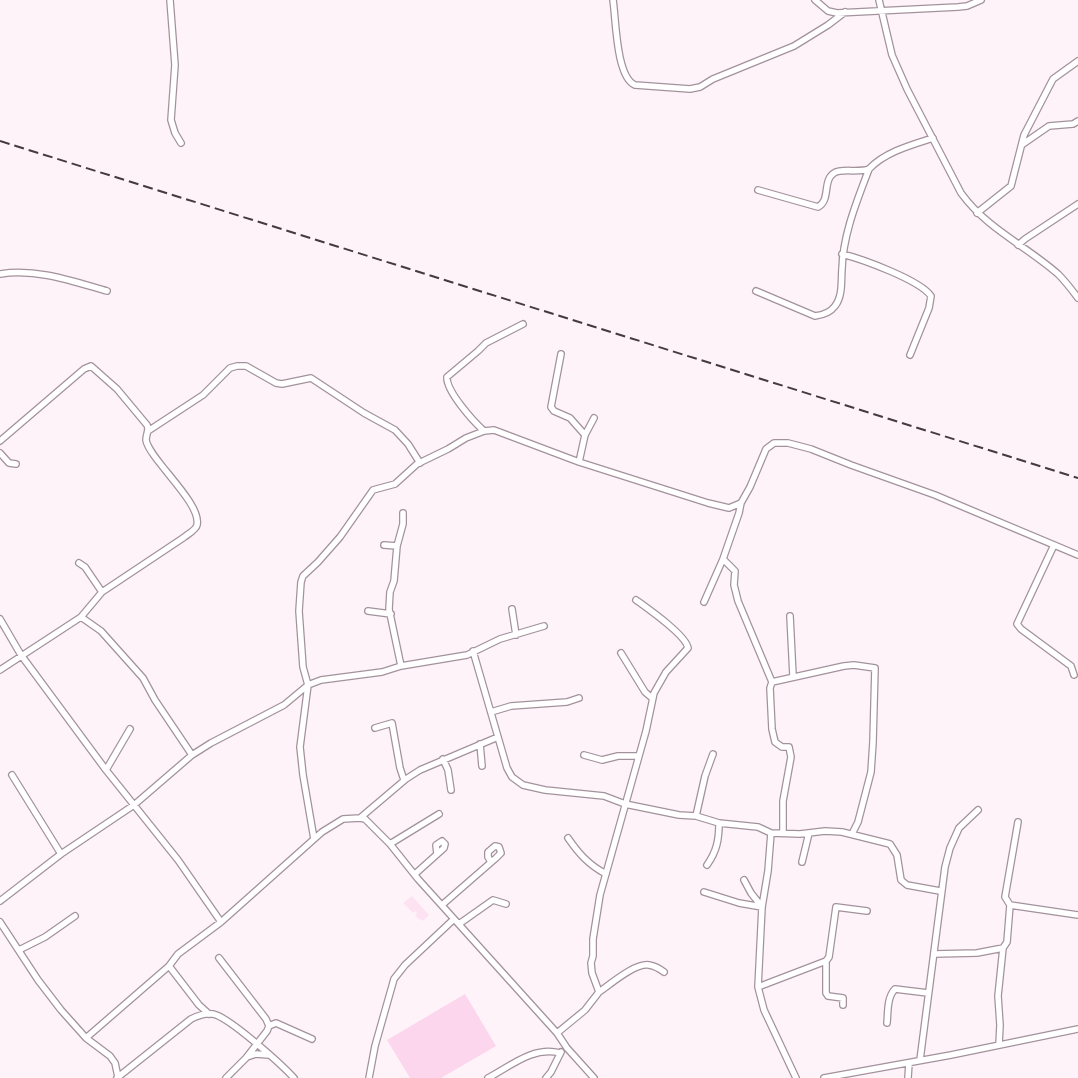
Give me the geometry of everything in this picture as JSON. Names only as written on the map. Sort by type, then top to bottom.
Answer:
[{"type":"street","points":[[170,0],[176,65],[171,120],[181,143]]},
{"type":"street","points":[[613,0],[620,57],[628,80],[635,85],[690,89],[700,87],[713,79],[794,46],[845,12]]},
{"type":"street","points":[[815,0],[828,11],[845,12],[958,7],[982,0]]},
{"type":"street","points":[[879,0],[892,55],[960,193],[991,226],[1058,274],[1078,298]]},
{"type":"street","points":[[977,213],[1010,186],[1024,135],[1053,79],[1057,74],[1078,60]]},
{"type":"street","points":[[1023,144],[1049,126],[1078,122]]},
{"type":"street","points":[[756,291],[816,316],[823,315],[836,305],[840,296],[844,243],[869,169],[873,164],[904,148],[933,138]]},
{"type":"street","points":[[758,190],[818,207],[824,200],[828,178],[832,174],[838,171],[862,172],[869,169]]},
{"type":"street","points":[[1018,245],[1024,239],[1078,204]]},
{"type":"street","points":[[842,254],[887,270],[923,287],[929,293],[931,296],[929,308],[910,355]]},
{"type":"street","points":[[0,274],[27,272],[107,291]]},
{"type":"street","points":[[484,431],[474,422],[454,394],[446,381],[446,377],[486,343],[523,324]]},
{"type":"street","points":[[561,354],[551,407],[554,411],[570,418],[585,435]]},
{"type":"street","points":[[0,441],[84,369],[91,366],[112,384],[147,425],[148,444],[177,482],[197,518],[197,526],[153,559],[102,592],[81,617],[0,670]]},
{"type":"street","points":[[148,431],[203,395],[230,368],[246,366],[276,383],[290,384],[311,378],[364,413],[395,430],[408,444],[420,463]]},
{"type":"street","points":[[579,462],[585,435],[594,418]]},
{"type":"street","points":[[314,839],[300,746],[308,685],[303,666],[299,611],[303,576],[340,537],[373,490],[395,484],[420,463],[448,450],[466,438],[484,431],[494,430],[579,462],[724,507],[734,507],[740,503],[750,487],[766,450],[774,443],[788,443],[811,449],[935,495],[1078,555]]},
{"type":"street","points":[[0,453],[9,463],[16,464]]},
{"type":"street","points":[[704,602],[723,559],[739,513],[740,503]]},
{"type":"street","points":[[401,666],[391,614],[390,592],[394,581],[397,546],[403,524],[403,513]]},
{"type":"street","points":[[384,545],[397,546]]},
{"type":"street","points":[[1054,545],[1017,624],[1032,639],[1071,666],[1074,674]]},
{"type":"street","points":[[723,559],[735,571],[734,585],[738,601],[772,682],[770,688],[772,729],[775,742],[782,747],[789,747],[791,757],[784,801],[783,832]]},
{"type":"street","points":[[79,563],[85,567],[102,592]]},
{"type":"street","points":[[600,992],[592,974],[591,963],[595,925],[606,874],[652,698],[666,672],[688,648],[687,643],[665,621],[636,600]]},
{"type":"street","points":[[512,609],[516,635]]},
{"type":"street","points":[[368,611],[391,614]]},
{"type":"street","points":[[790,616],[793,676]]},
{"type":"street","points":[[81,617],[101,631],[143,678],[155,700],[192,755]]},
{"type":"street","points":[[0,618],[21,655],[106,770],[178,860],[221,922]]},
{"type":"street","points":[[0,901],[61,854],[134,805],[192,755],[211,743],[284,706],[308,685],[335,677],[382,672],[401,666],[466,655],[491,642],[544,626]]},
{"type":"street","points":[[473,651],[507,768],[512,777],[523,785],[545,790],[604,796],[625,804],[679,815],[696,816],[719,823],[758,827],[771,833],[825,831],[852,834],[890,844],[897,855],[900,880],[907,885],[940,891]]},
{"type":"street","points":[[621,653],[644,692],[652,698]]},
{"type":"street","points":[[772,682],[793,676],[849,666],[875,668],[874,742],[871,772],[858,822],[852,834]]},
{"type":"street","points":[[491,712],[511,706],[567,702],[579,698]]},
{"type":"street","points":[[375,728],[392,723],[404,780]]},
{"type":"street","points":[[106,770],[130,729]]},
{"type":"street","points":[[360,818],[404,780],[420,770],[498,738]]},
{"type":"street","points":[[480,744],[482,766]]},
{"type":"street","points":[[696,816],[705,776],[713,754]]},
{"type":"street","points":[[584,755],[602,760],[618,756],[638,756]]},
{"type":"street","points":[[443,759],[448,770],[450,790]]},
{"type":"street","points":[[12,775],[61,854]]},
{"type":"street","points":[[920,1060],[940,891],[945,867],[959,828],[978,810]]},
{"type":"street","points":[[390,844],[439,814]]},
{"type":"street","points":[[86,1038],[170,966],[178,954],[221,922],[330,826],[343,819],[360,818],[365,819],[390,844],[454,919],[557,1033],[567,1048],[594,1078]]},
{"type":"street","points":[[999,1045],[998,996],[1003,948],[1007,942],[1010,905],[1005,897],[1018,822]]},
{"type":"street","points":[[707,865],[714,856],[719,839],[719,823]]},
{"type":"street","points":[[771,833],[768,871],[762,907],[758,987],[764,1010],[796,1078]]},
{"type":"street","points":[[802,862],[809,833]]},
{"type":"street","points":[[568,838],[584,860],[606,874]]},
{"type":"street","points":[[415,874],[437,854]]},
{"type":"street","points":[[442,905],[492,862]]},
{"type":"street","points":[[744,880],[762,907]]},
{"type":"street","points":[[704,892],[739,903],[762,907]]},
{"type":"street","points":[[459,924],[493,900],[506,904]]},
{"type":"street","points":[[1010,905],[1078,915]]},
{"type":"street","points":[[758,987],[826,960],[829,957],[836,908],[867,911]]},
{"type":"street","points":[[19,950],[45,937],[75,916]]},
{"type":"street","points":[[369,1078],[375,1046],[394,979],[405,965],[454,919]]},
{"type":"street","points":[[0,922],[38,980],[66,1015],[86,1038],[110,1056],[115,1063],[117,1078]]},
{"type":"street","points":[[934,954],[977,953],[1003,948]]},
{"type":"street","points":[[219,958],[266,1019],[269,1026]]},
{"type":"street","points":[[826,960],[826,993],[833,998],[843,998],[843,1005]]},
{"type":"street","points":[[557,1033],[585,1010],[600,992],[629,971],[642,965],[651,965],[664,972]]},
{"type":"street","points":[[170,966],[199,1005],[209,1014]]},
{"type":"street","points":[[887,1023],[890,999],[895,989],[928,993]]},
{"type":"street","points":[[195,1017],[199,1005]]},
{"type":"street","points":[[117,1078],[131,1065],[195,1017],[209,1014],[225,1020],[257,1044],[294,1078]]},
{"type":"street","points":[[226,1078],[246,1058],[269,1026],[276,1023],[312,1039]]},
{"type":"street","points":[[824,1078],[1078,1029]]},
{"type":"street","points":[[546,1078],[560,1053],[567,1048]]},
{"type":"street","points":[[488,1078],[534,1053],[546,1051],[560,1053]]},
{"type":"street","points":[[246,1058],[256,1054],[269,1055]]},
{"type":"street","points":[[115,1063],[131,1065]]},
{"type":"street","points":[[908,1078],[909,1063]]},
{"type":"shaded area","points":[[412,896],[429,915],[423,921],[419,920],[415,915],[417,913],[415,911],[413,913],[403,903]]},
{"type":"shaded area","points":[[465,994],[496,1046],[441,1078],[410,1078],[387,1040]]},
{"type":"railway","points":[[0,141],[1078,478]]}]
